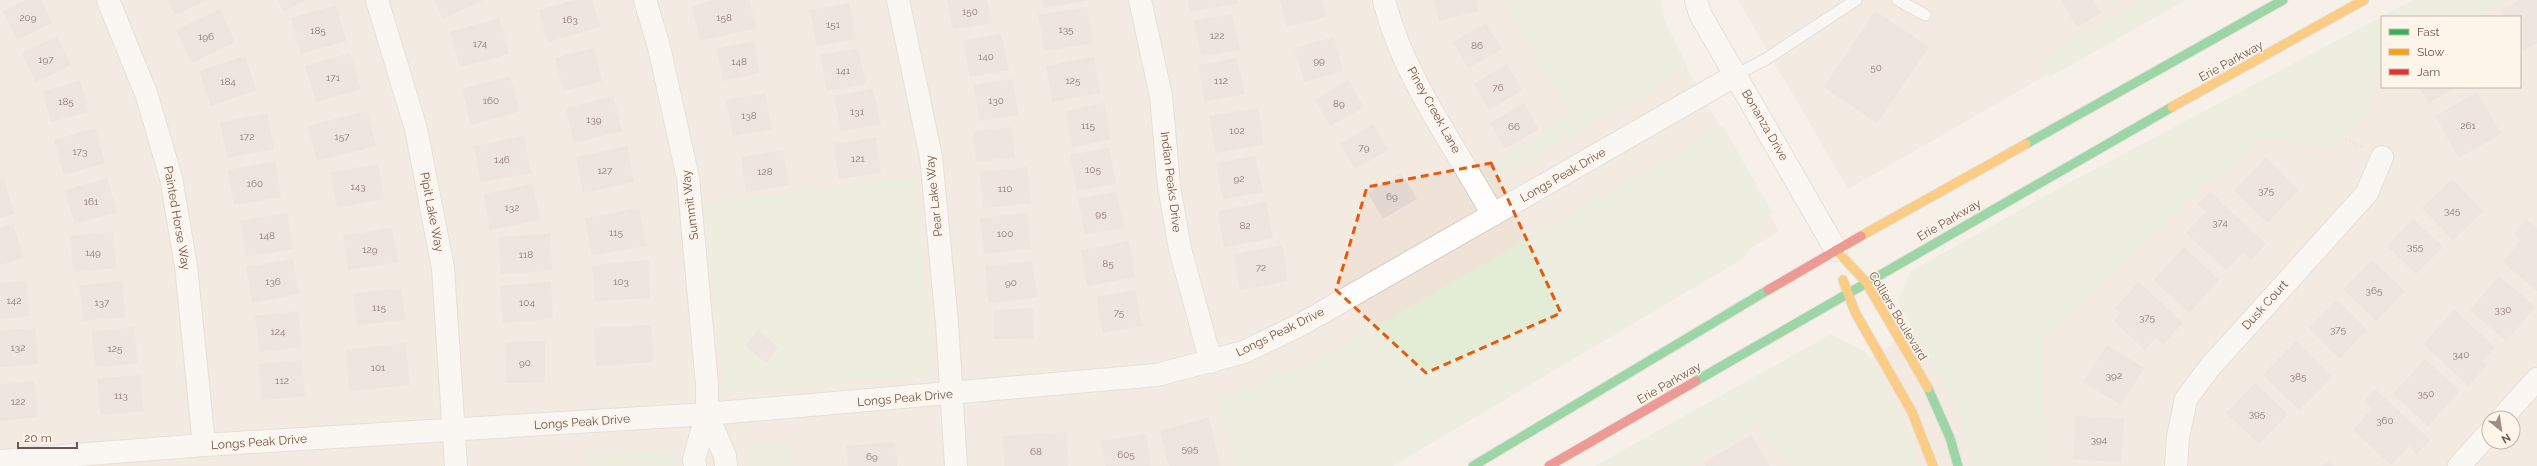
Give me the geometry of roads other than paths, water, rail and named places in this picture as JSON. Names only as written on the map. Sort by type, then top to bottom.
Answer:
[{"type":"main road","points":[[1473,466],[1836,250],[2283,0]]},
{"type":"main road","name":"Erie Parkway","points":[[1549,466],[1866,282],[2364,0]]},
{"type":"main road","points":[[1836,250],[1846,294],[1911,409],[1934,466]]},
{"type":"main road","name":"Colliers Boulevard","points":[[1836,250],[1866,282],[1926,387],[1950,438],[1958,466]]},
{"type":"street","name":"Painted Horse Way","points":[[108,0],[147,96],[171,178],[186,266],[204,445]]},
{"type":"street","name":"Pipit Lake Way","points":[[377,0],[416,129],[443,268],[452,430],[456,466]]},
{"type":"street","name":"Summit Way","points":[[645,0],[659,47],[688,178],[702,320],[707,414]]},
{"type":"street","name":"Pear Lake Way","points":[[898,0],[931,157],[952,394],[956,466]]},
{"type":"street","name":"Indian Peaks Drive","points":[[1140,0],[1161,96],[1169,186],[1180,249],[1211,362]]},
{"type":"street","name":"Piney Creek Lane","points":[[1384,0],[1388,17],[1414,76],[1493,215]]},
{"type":"street","name":"Bonanza Drive","points":[[1696,0],[1700,14],[1836,250]]},
{"type":"street","name":"Longs Peak Drive","points":[[0,461],[204,445],[707,414],[952,394],[1157,375],[1211,362],[1244,352],[1302,324],[1736,75]]},
{"type":"street","name":"Dusk Court","points":[[2176,466],[2178,437],[2186,399],[2210,366],[2367,193],[2382,157]]},
{"type":"street","points":[[2509,410],[2537,379]]},
{"type":"street","points":[[695,466],[694,459],[707,414]]},
{"type":"street","points":[[707,414],[725,456],[726,466]]},
{"type":"street","points":[[2459,466],[2481,442]]},
{"type":"lane","points":[[1736,75],[1766,59],[1856,0]]},
{"type":"lane","points":[[1898,0],[1925,15]]}]
